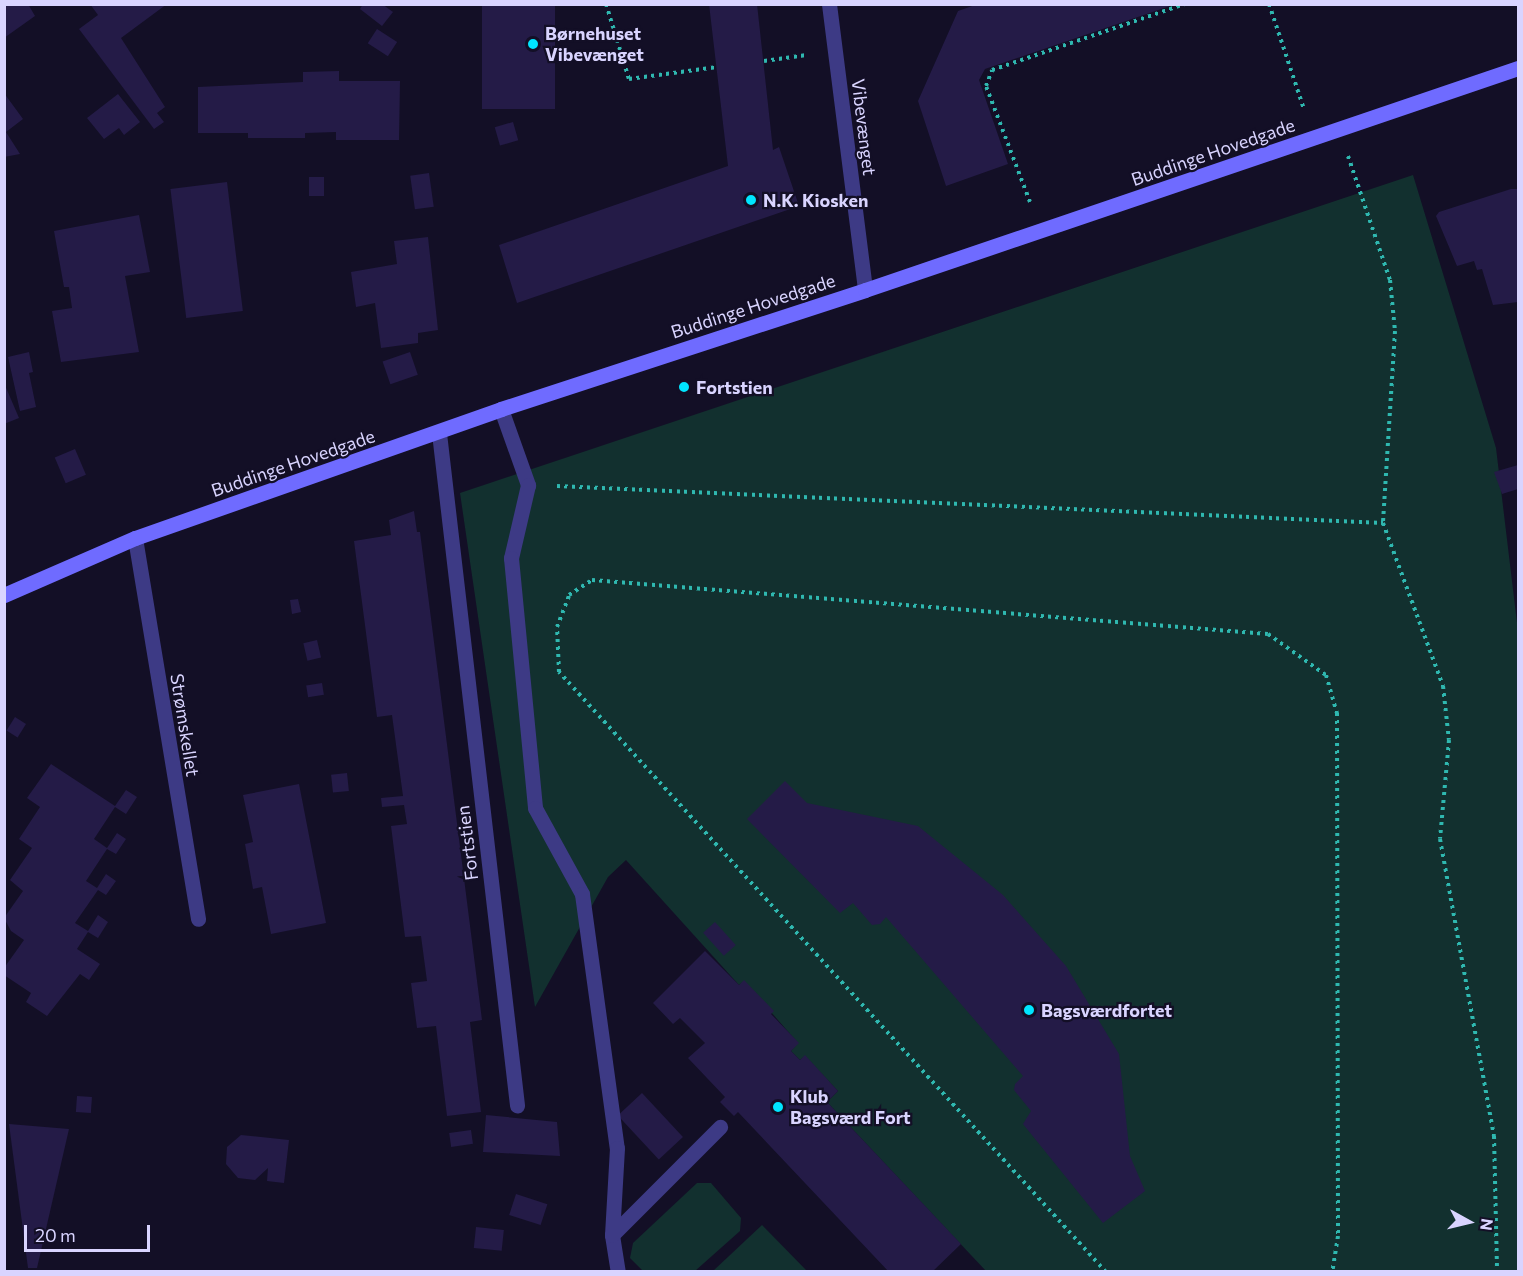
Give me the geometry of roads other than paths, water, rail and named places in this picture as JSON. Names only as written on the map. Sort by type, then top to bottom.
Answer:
[{"type":"street","name":"Vibevænget","points":[[829,4],[865,290]]},
{"type":"street","name":"Buddinge Hovedgade","points":[[4,595],[135,538],[439,433],[501,409],[865,290],[1518,68]]},
{"type":"street","points":[[501,409],[528,485],[511,558],[535,808],[582,894],[616,1148],[612,1235],[618,1272]]},
{"type":"street","name":"Fortstien","points":[[439,433],[517,1105]]},
{"type":"street","name":"Strømskellet","points":[[135,538],[198,919]]},
{"type":"street","points":[[612,1235],[720,1127]]},
{"type":"place","name":"Børnehuset Vibevænget","points":[[533,44]]},
{"type":"place","name":"N.K. Kiosken","points":[[751,200]]},
{"type":"place","name":"Fortstien","points":[[684,387]]},
{"type":"place","name":"Bagsværdfortet","points":[[1029,1010]]},
{"type":"place","name":"Klub Bagsværd Fort","points":[[778,1107]]}]
